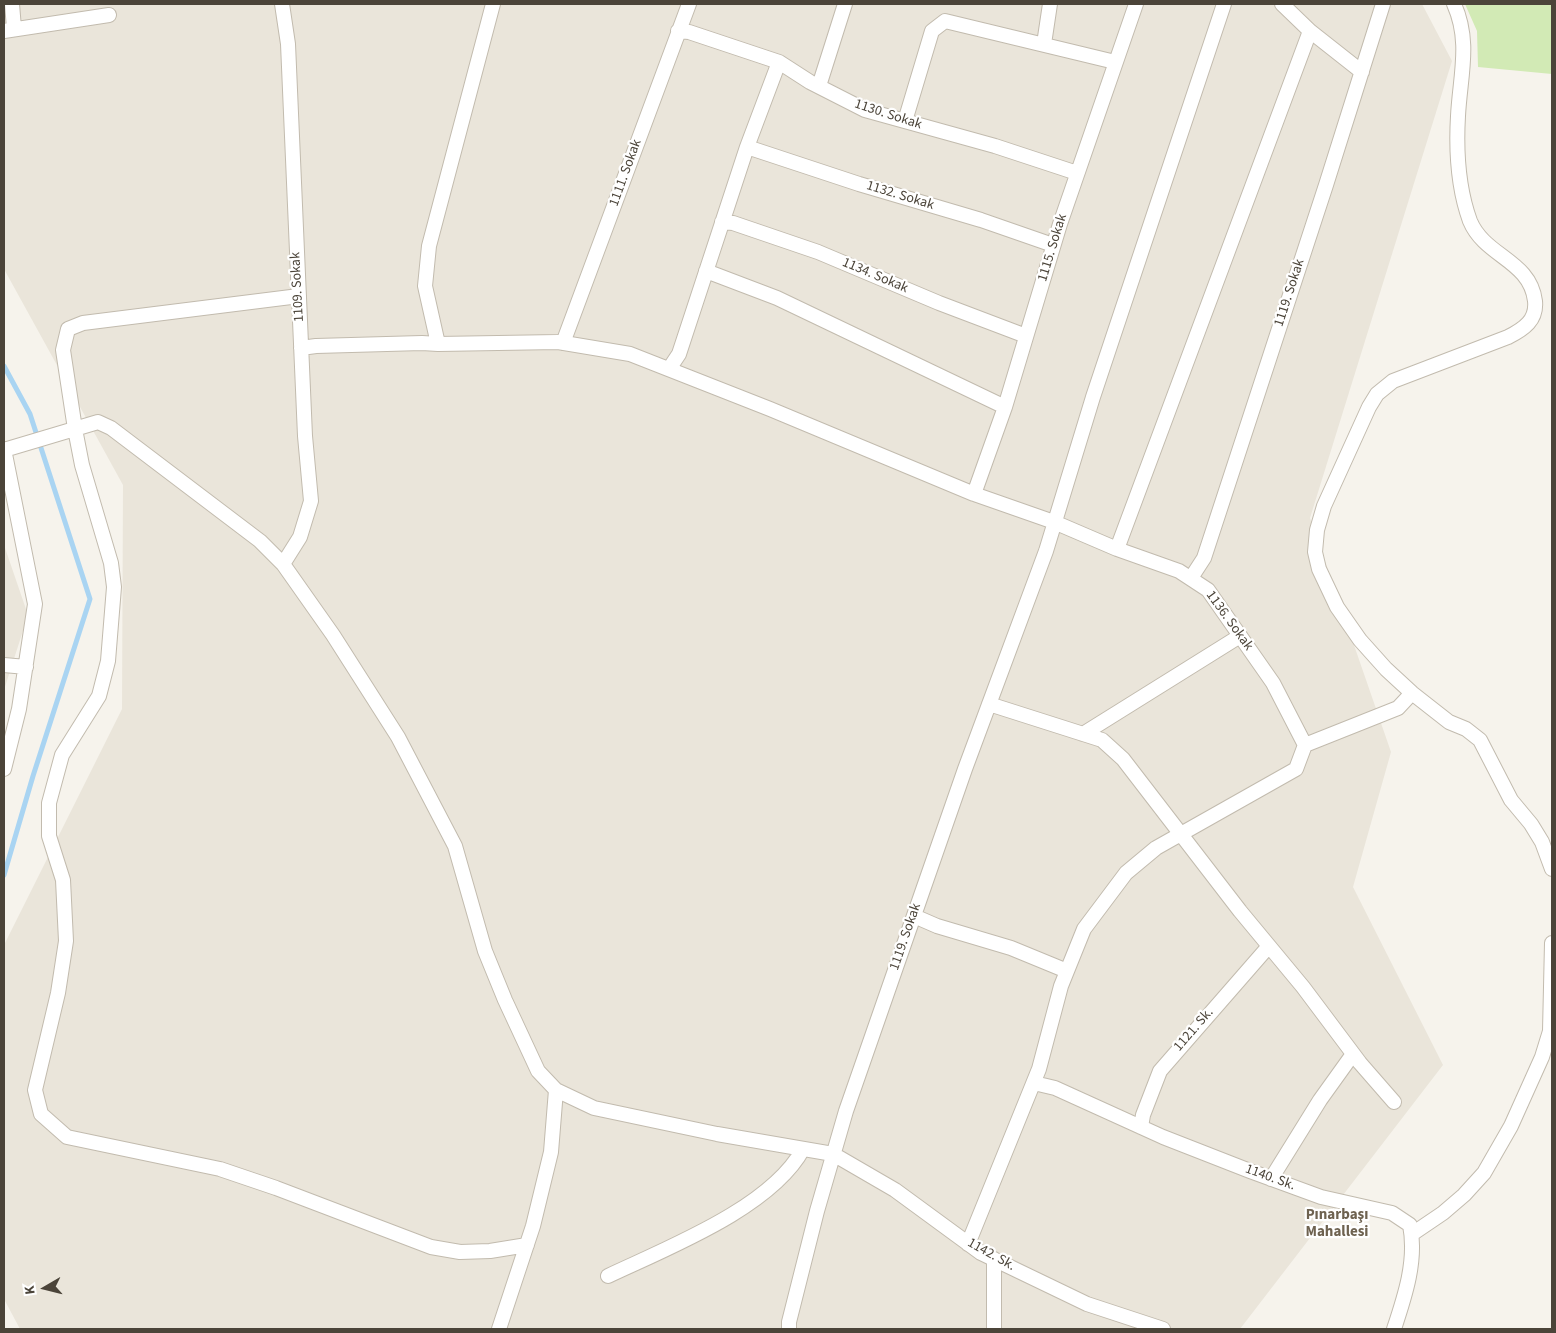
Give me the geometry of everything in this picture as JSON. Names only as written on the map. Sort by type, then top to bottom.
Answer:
[{"type":"street","points":[[12,4],[9,30],[109,14]]},
{"type":"street","name":"1109. Sokak","points":[[282,4],[288,44],[305,436],[311,501],[300,537],[283,564]]},
{"type":"street","points":[[438,344],[425,286],[429,246],[493,4]]},
{"type":"street","name":"1111. Sokak","points":[[563,343],[689,4]]},
{"type":"street","points":[[819,86],[846,4]]},
{"type":"street","points":[[1044,44],[1050,4]]},
{"type":"street","name":"1115. Sokak","points":[[974,494],[1005,407],[1053,245],[1136,4]]},
{"type":"street","name":"1119. Sokak","points":[[789,1329],[789,1322],[846,1111],[989,704],[1046,551],[1093,397],[1224,4]]},
{"type":"street","points":[[1282,4],[1310,31],[1362,72]]},
{"type":"street","name":"1119. Sokak","points":[[1190,578],[1204,558],[1383,4]]},
{"type":"street","points":[[1454,4],[1460,16],[1464,56],[1458,115],[1457,151],[1465,204],[1478,236],[1487,245],[1517,266],[1528,278],[1534,290],[1535,306],[1533,315],[1530,322],[1522,330],[1393,381],[1377,394],[1324,506],[1317,530],[1315,552],[1319,569],[1337,607],[1360,640],[1412,693],[1449,722],[1466,729],[1480,740],[1510,800],[1531,824],[1542,842],[1552,869]]},
{"type":"street","points":[[905,121],[932,31],[945,21],[1115,62]]},
{"type":"street","name":"1130. Sokak","points":[[678,31],[689,32],[779,62],[865,110],[995,146],[1077,173]]},
{"type":"street","points":[[1117,549],[1310,31]]},
{"type":"street","points":[[669,370],[679,354],[747,147],[779,62]]},
{"type":"street","name":"1132. Sokak","points":[[747,147],[859,184],[981,220],[1053,245]]},
{"type":"street","name":"1134. Sokak","points":[[722,222],[733,223],[818,252],[939,303],[1026,336]]},
{"type":"street","points":[[706,271],[777,298],[1005,407]]},
{"type":"street","points":[[298,296],[83,323],[68,329],[63,350],[72,430],[111,563],[114,587],[108,661],[99,696],[62,755],[49,803],[49,836],[63,880],[66,941],[58,993],[35,1090],[41,1114],[67,1137],[220,1169],[276,1188],[431,1248],[460,1252],[490,1251],[527,1245]]},
{"type":"street","name":"1136. Sokak","points":[[301,348],[422,343],[563,343],[630,354],[770,409],[974,494],[1054,522],[1117,549],[1179,571],[1208,590],[1273,683],[1305,746]]},
{"type":"street","points":[[4,769],[19,709],[35,604],[6,450],[98,422],[111,428],[260,541],[283,564],[333,635],[398,738],[455,846],[485,951],[505,1000],[538,1071],[556,1090],[594,1108],[717,1134],[833,1154]]},
{"type":"street","points":[[1083,734],[1240,636]]},
{"type":"street","points":[[4,664],[26,666]]},
{"type":"street","points":[[968,1244],[1034,1083],[1061,986],[1084,930],[1126,873],[1156,848],[1180,833],[1296,769],[1305,746],[1398,708],[1412,693]]},
{"type":"street","points":[[989,704],[1102,740],[1123,759],[1303,987],[1353,1054],[1394,1102]]},
{"type":"street","points":[[914,916],[937,926],[1011,948],[1068,971]]},
{"type":"street","points":[[1394,1329],[1410,1269],[1412,1234],[1443,1213],[1484,1174],[1511,1126],[1542,1057],[1550,1031],[1552,943]]},
{"type":"street","name":"1121. Sk.","points":[[1141,1127],[1143,1115],[1160,1071],[1269,946]]},
{"type":"street","points":[[1271,1178],[1320,1100],[1353,1054]]},
{"type":"street","name":"1140. Sk.","points":[[1034,1083],[1055,1088],[1141,1127],[1321,1197],[1392,1213],[1410,1226],[1412,1234]]},
{"type":"street","points":[[499,1329],[527,1245],[552,1152],[556,1090]]},
{"type":"street","points":[[608,1276],[736,1213],[774,1183],[796,1162],[802,1149]]},
{"type":"street","name":"1142. Sk.","points":[[833,1154],[894,1190],[981,1253],[1088,1304],[1163,1329]]},
{"type":"street","points":[[994,1259],[994,1329]]},
{"type":"shaded area","points":[[4,4],[1422,4],[1452,61],[1310,518],[1391,752],[1353,887],[1443,1065],[1240,1329],[20,1329],[4,1299],[4,945],[122,709],[123,485],[4,269]]},
{"type":"shaded area","points":[[4,545],[28,615],[4,690]]},
{"type":"green space","points":[[1465,4],[1552,4],[1552,74],[1478,67],[1477,31]]},
{"type":"waterway","points":[[4,366],[30,414],[90,599],[33,776],[4,875]]},
{"type":"district","name":"Pınarbaşı Mahallesi","points":[[1337,1224]]}]
